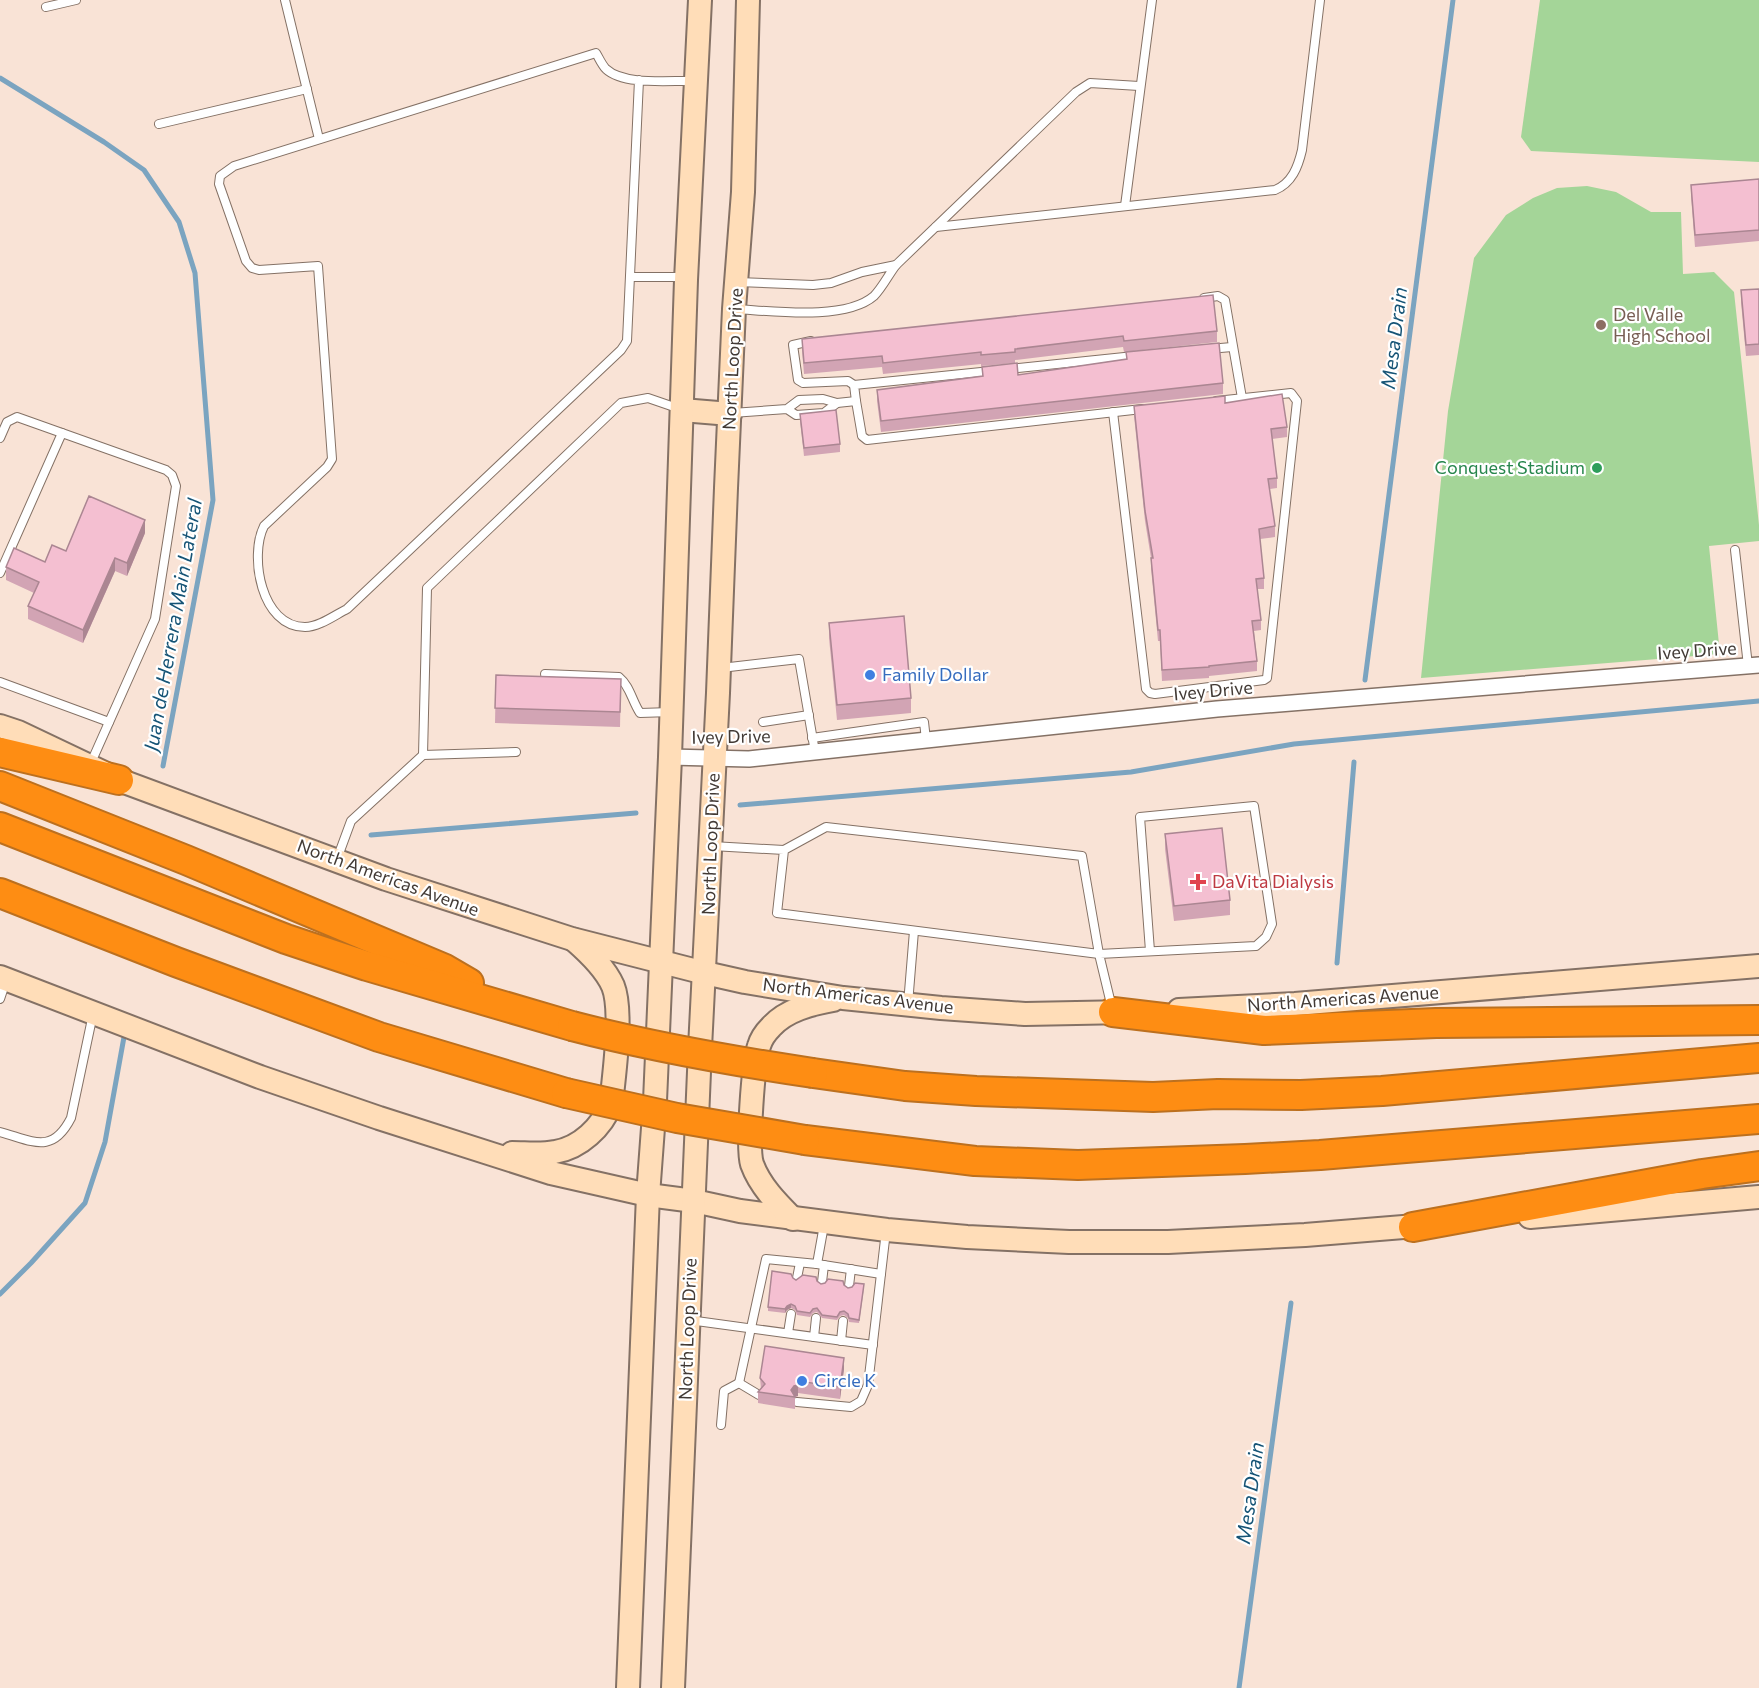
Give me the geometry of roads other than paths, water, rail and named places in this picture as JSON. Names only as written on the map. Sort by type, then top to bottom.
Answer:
[{"type":"highway","points":[[0,753],[119,780]]},
{"type":"highway","points":[[0,786],[186,860],[445,969],[507,1005]]},
{"type":"highway","points":[[0,827],[286,939],[367,966],[507,1005],[572,1026],[720,1059],[906,1086],[976,1091],[1153,1097],[1218,1094],[1301,1095],[1382,1091],[1759,1058]]},
{"type":"highway","points":[[0,893],[176,962],[379,1037],[566,1093],[677,1118],[805,1140],[975,1161],[1078,1165],[1309,1155],[1759,1119]]},
{"type":"highway","points":[[1113,1012],[1264,1030],[1436,1023],[1759,1020]]},
{"type":"highway","points":[[1413,1227],[1702,1174],[1759,1166]]},
{"type":"main road","points":[[628,1688],[648,1195],[656,1078],[672,712],[686,277],[700,0]]},
{"type":"main road","name":"North Loop Drive","points":[[672,1688],[736,282],[743,192],[748,0]]},
{"type":"main road","points":[[682,410],[730,414]]},
{"type":"main road","name":"North Americas Avenue","points":[[0,726],[18,732],[119,780],[471,908],[572,939],[705,973],[843,998],[1025,1014],[1113,1012],[1295,1004],[1759,966]]},
{"type":"main road","points":[[492,1154],[545,1153],[571,1148],[595,1130],[607,1114],[611,1104],[617,1023],[613,986],[597,962],[572,939]]},
{"type":"main road","points":[[2,985],[93,1014],[260,1077],[379,1118],[551,1173],[648,1195],[793,1219],[967,1237],[1168,1242],[1413,1227],[1759,1197]]},
{"type":"main road","points":[[793,1219],[759,1180],[752,1163],[749,1144],[758,1047],[771,1026],[782,1017],[802,1007],[843,998]]},
{"type":"street","name":"Ivey Drive","points":[[670,757],[749,759],[814,745],[926,740],[1217,709],[1754,666]]},
{"type":"lane","points":[[46,7],[76,0]]},
{"type":"lane","points":[[285,0],[319,139]]},
{"type":"lane","points":[[1125,206],[1152,0]]},
{"type":"lane","points":[[936,227],[1275,190],[1284,186],[1298,166],[1302,150],[1320,0]]},
{"type":"lane","points":[[639,80],[627,341],[621,350],[347,609],[317,624],[305,627],[292,624],[282,618],[262,591],[257,551],[258,536],[264,526],[327,467],[332,459],[318,266],[259,270],[252,268],[246,261],[219,184],[220,176],[234,166],[596,53],[604,68],[615,76],[627,80],[639,80],[696,81]]},
{"type":"lane","points":[[735,309],[833,312],[873,296],[896,265],[1076,92],[1090,83],[1139,86]]},
{"type":"lane","points":[[159,124],[307,89]]},
{"type":"lane","points":[[736,282],[813,285],[831,283],[862,272],[896,265]]},
{"type":"lane","points":[[630,277],[686,277]]},
{"type":"lane","points":[[1195,298],[1218,296],[1225,300],[1242,398]]},
{"type":"lane","points":[[821,340],[793,345],[798,380],[803,383],[848,381],[854,385],[1138,356]]},
{"type":"lane","points":[[1197,350],[1232,347]]},
{"type":"lane","points":[[854,385],[862,436],[867,440],[1148,409]]},
{"type":"lane","points":[[1113,412],[1146,689],[1155,694],[1264,681],[1267,678],[1297,402],[1291,393],[1207,402]]},
{"type":"lane","points":[[423,755],[427,588],[621,403],[648,398],[682,410]]},
{"type":"lane","points":[[730,414],[787,409],[799,400],[823,399],[837,403],[856,401]]},
{"type":"lane","points":[[787,409],[796,415],[824,413],[837,403]]},
{"type":"lane","points":[[0,438],[7,422],[17,417],[166,470],[172,475],[176,486],[155,619],[90,766]]},
{"type":"lane","points":[[0,573],[62,433]]},
{"type":"lane","points":[[1735,550],[1754,666]]},
{"type":"lane","points":[[719,669],[799,659],[814,745]]},
{"type":"lane","points":[[545,674],[619,676],[626,682],[633,702],[640,713],[672,712]]},
{"type":"lane","points":[[0,682],[109,723]]},
{"type":"lane","points":[[762,722],[808,715]]},
{"type":"lane","points":[[337,860],[351,821],[423,755],[516,752]]},
{"type":"lane","points":[[784,850],[777,913],[1099,954],[1256,946],[1266,937],[1272,924],[1254,806],[1140,817],[1150,951]]},
{"type":"lane","points":[[710,846],[784,850],[826,827],[1082,856],[1099,954],[1113,1012]]},
{"type":"lane","points":[[908,1004],[914,930]]},
{"type":"lane","points":[[0,1132],[44,1143],[54,1140],[63,1132],[71,1118],[93,1014]]},
{"type":"lane","points":[[822,1282],[821,1265],[825,1222]]},
{"type":"lane","points":[[797,1402],[851,1407],[861,1401],[868,1385],[886,1230]]},
{"type":"lane","points":[[739,1383],[766,1259],[881,1274]]},
{"type":"lane","points":[[797,1278],[800,1263]]},
{"type":"lane","points":[[849,1286],[851,1269]]},
{"type":"lane","points":[[788,1334],[791,1314]]},
{"type":"lane","points":[[814,1337],[816,1317]]},
{"type":"lane","points":[[688,1320],[873,1345]]},
{"type":"lane","points":[[841,1341],[843,1321]]},
{"type":"lane","points":[[739,1383],[759,1395]]},
{"type":"lane","points":[[721,1425],[724,1390],[739,1383]]},
{"type":"waterway","name":"Mesa Drain","points":[[1365,680],[1453,0]]},
{"type":"waterway","name":"Juan de Herrera Main Lateral","points":[[0,78],[104,142],[144,170],[179,222],[195,273],[213,500],[163,766]]},
{"type":"waterway","points":[[740,805],[1131,772],[1294,744],[1759,701]]},
{"type":"waterway","name":"Mesa Drain","points":[[1337,963],[1354,762]]},
{"type":"waterway","points":[[371,835],[636,813]]},
{"type":"waterway","name":"Juan de Herrera Main Lateral","points":[[0,1294],[85,1203],[105,1142],[124,1037]]},
{"type":"waterway","name":"Mesa Drain","points":[[1239,1688],[1291,1303]]},
{"type":"place","name":"Del Valle High School","points":[[1601,325]]},
{"type":"place","name":"Conquest Stadium","points":[[1597,468]]},
{"type":"place","name":"Family Dollar","points":[[870,675]]},
{"type":"place","name":"DaVita Dialysis","points":[[1198,882]]},
{"type":"place","name":"Circle K","points":[[802,1381]]}]
